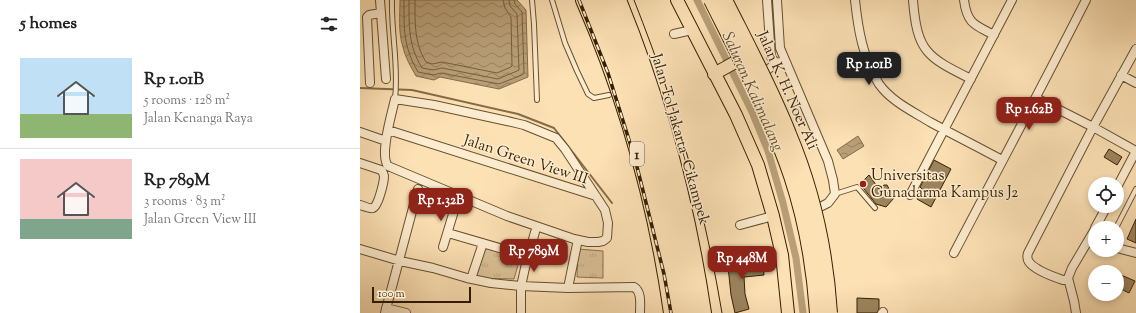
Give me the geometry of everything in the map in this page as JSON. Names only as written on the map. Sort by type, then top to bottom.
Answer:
[{"type":"highway","name":"1","points":[[583,0],[618,91],[640,164],[653,216],[671,313]]},
{"type":"highway","name":"1","points":[[594,0],[638,119],[664,219],[672,256],[681,313]]},
{"type":"highway","name":"1","points":[[608,0],[632,62],[666,173],[694,313]]},
{"type":"highway","name":"Jalan Tol Jakarta–Cikampek","points":[[619,0],[642,58],[670,150],[688,224],[698,272],[704,313]]},
{"type":"highway","points":[[711,0],[758,93],[791,178],[801,213],[810,255],[817,313]]},
{"type":"highway","points":[[725,0],[770,88],[790,134],[806,180],[818,225],[831,313]]},
{"type":"main road","points":[[677,0],[692,30],[717,73],[754,155],[774,216],[782,254],[788,313]]},
{"type":"main road","name":"Jalan K. H. Noer Ali","points":[[729,0],[785,114],[800,152],[816,209],[826,261],[831,313]]},
{"type":"main road","points":[[717,73],[733,62],[755,51]]},
{"type":"street","points":[[380,0],[386,79]]},
{"type":"street","points":[[765,72],[774,60],[767,0]]},
{"type":"street","points":[[777,0],[780,48],[828,161],[833,180],[835,194],[828,203],[816,209]]},
{"type":"street","points":[[855,0],[856,17],[868,63],[885,92],[897,102],[944,130],[1002,160]]},
{"type":"street","points":[[913,0],[915,23],[921,42],[925,49],[938,61],[971,79]]},
{"type":"street","points":[[964,0],[967,15],[971,22],[994,36]]},
{"type":"street","points":[[910,195],[1012,0]]},
{"type":"street","points":[[954,253],[1086,0]]},
{"type":"street","points":[[370,83],[367,17],[369,15],[381,13]]},
{"type":"street","points":[[674,34],[692,30]]},
{"type":"street","points":[[1068,278],[1067,280],[1063,280],[1038,269],[1029,262],[1027,256],[1029,249],[1136,49]]},
{"type":"street","points":[[774,60],[785,60]]},
{"type":"street","points":[[1121,76],[1136,83]]},
{"type":"street","points":[[360,132],[386,141],[395,96],[524,125],[556,138],[596,196]]},
{"type":"street","points":[[1036,98],[1094,127],[1136,151],[1122,177]]},
{"type":"street","name":"Jalan Green View III","points":[[386,141],[385,157],[388,166],[507,216],[582,241],[601,242],[607,238],[607,215],[596,196],[388,130]]},
{"type":"street","points":[[360,163],[381,170],[384,177],[376,206],[371,208],[360,205]]},
{"type":"street","points":[[406,313],[386,310],[418,189]]},
{"type":"street","points":[[443,247],[457,201]]},
{"type":"street","points":[[740,225],[774,216]]},
{"type":"street","points":[[521,313],[522,286],[527,256],[535,232]]},
{"type":"street","points":[[448,233],[527,256]]},
{"type":"street","points":[[471,279],[483,243]]},
{"type":"street","points":[[568,288],[577,244]]},
{"type":"street","points":[[1076,313],[1068,278],[1072,268],[1088,245]]},
{"type":"street","points":[[360,249],[471,279],[522,286],[568,288],[635,287],[638,290],[639,295],[640,313]]},
{"type":"street","points":[[1124,250],[1136,253]]},
{"type":"lane","points":[[392,0],[396,82],[395,96]]},
{"type":"lane","points":[[532,0],[537,100]]},
{"type":"lane","points":[[552,0],[565,43],[588,94],[594,98],[609,95]]},
{"type":"lane","points":[[835,194],[857,187],[875,208]]},
{"type":"lane","points":[[1120,221],[1136,189]]},
{"type":"green space","points":[[486,246],[520,258],[514,279],[474,278]]},
{"type":"green space","points":[[578,249],[603,251],[603,278],[577,277]]},
{"type":"water","points":[[400,0],[517,0],[526,10],[528,77],[499,89],[440,77],[434,80],[416,76],[401,41]]},
{"type":"water","points":[[858,136],[864,146],[843,159],[837,150]]},
{"type":"building","points":[[1109,149],[1122,157],[1117,165],[1104,157]]},
{"type":"building","points":[[934,160],[951,169],[931,207],[917,199],[922,189],[920,187]]},
{"type":"building","points":[[869,175],[879,189],[884,185],[887,185],[894,198],[886,207],[876,204],[860,184]]},
{"type":"building","points":[[1136,219],[1136,243],[1127,239]]},
{"type":"building","points":[[741,255],[742,263],[763,261],[764,275],[744,277],[745,294],[749,309],[735,313],[731,295],[727,257]]},
{"type":"building","points":[[1124,276],[1135,281],[1129,293],[1124,290]]},
{"type":"building","points":[[857,298],[879,299],[879,309],[877,313],[857,313]]},
{"type":"waterway","name":"Saluran Kalimalang","points":[[697,0],[752,112],[768,151],[783,203],[796,258],[803,313]]},
{"type":"waterway","points":[[360,88],[412,90],[518,114],[554,128],[612,203]]},
{"type":"tram line","points":[[634,0],[652,46],[690,164],[707,234],[722,313]]},
{"type":"railway","points":[[579,0],[608,73],[635,159],[664,274],[671,313]]},
{"type":"place","name":"Universitas Gunadarma Kampus J2","points":[[863,184]]}]
